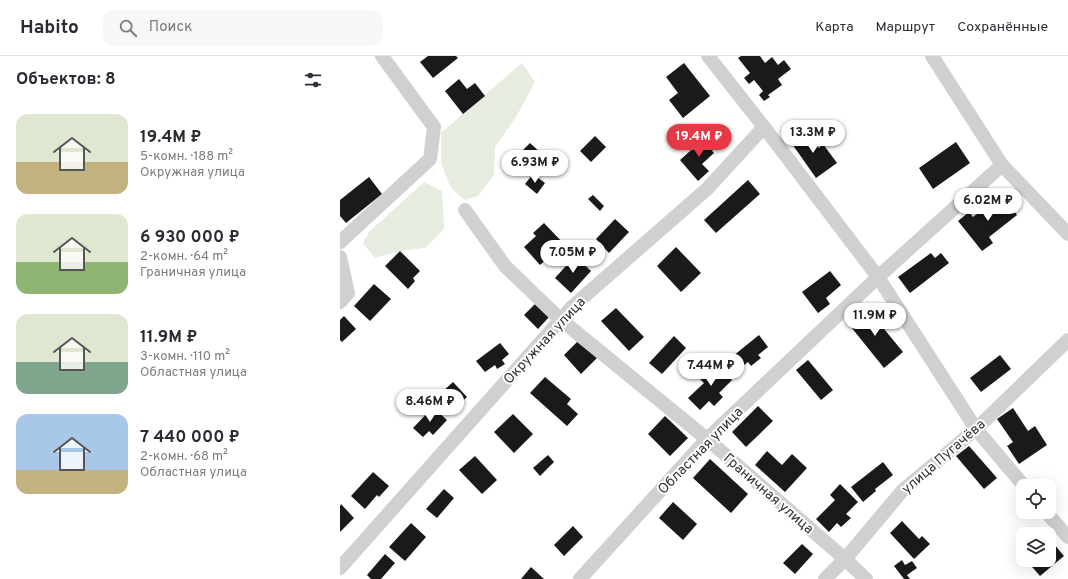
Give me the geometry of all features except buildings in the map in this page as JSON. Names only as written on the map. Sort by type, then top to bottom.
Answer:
[{"type":"street","points":[[340,242],[430,159],[434,127],[382,56]]},
{"type":"street","points":[[708,56],[878,277],[976,429],[1018,479]]},
{"type":"street","points":[[932,56],[1002,165],[1068,234]]},
{"type":"street","name":"Окружная улица","points":[[340,568],[560,319],[707,189],[764,127]]},
{"type":"street","name":"Областная улица","points":[[580,579],[707,439],[878,277],[1002,165]]},
{"type":"street","name":"Граничная улица","points":[[465,210],[505,266],[560,319],[707,439],[866,579]]},
{"type":"street","points":[[340,257],[348,293],[340,302]]},
{"type":"street","name":"улица Пугачёва","points":[[825,579],[845,559],[903,490],[976,429],[1068,340]]},
{"type":"street","points":[[1052,519],[1068,538]]},
{"type":"shaded area","points":[[522,63],[535,82],[516,117],[495,147],[494,175],[478,196],[464,200],[450,186],[441,163],[441,133]]},
{"type":"shaded area","points":[[424,182],[442,191],[444,229],[425,248],[400,251],[375,258],[363,243],[369,232]]}]
